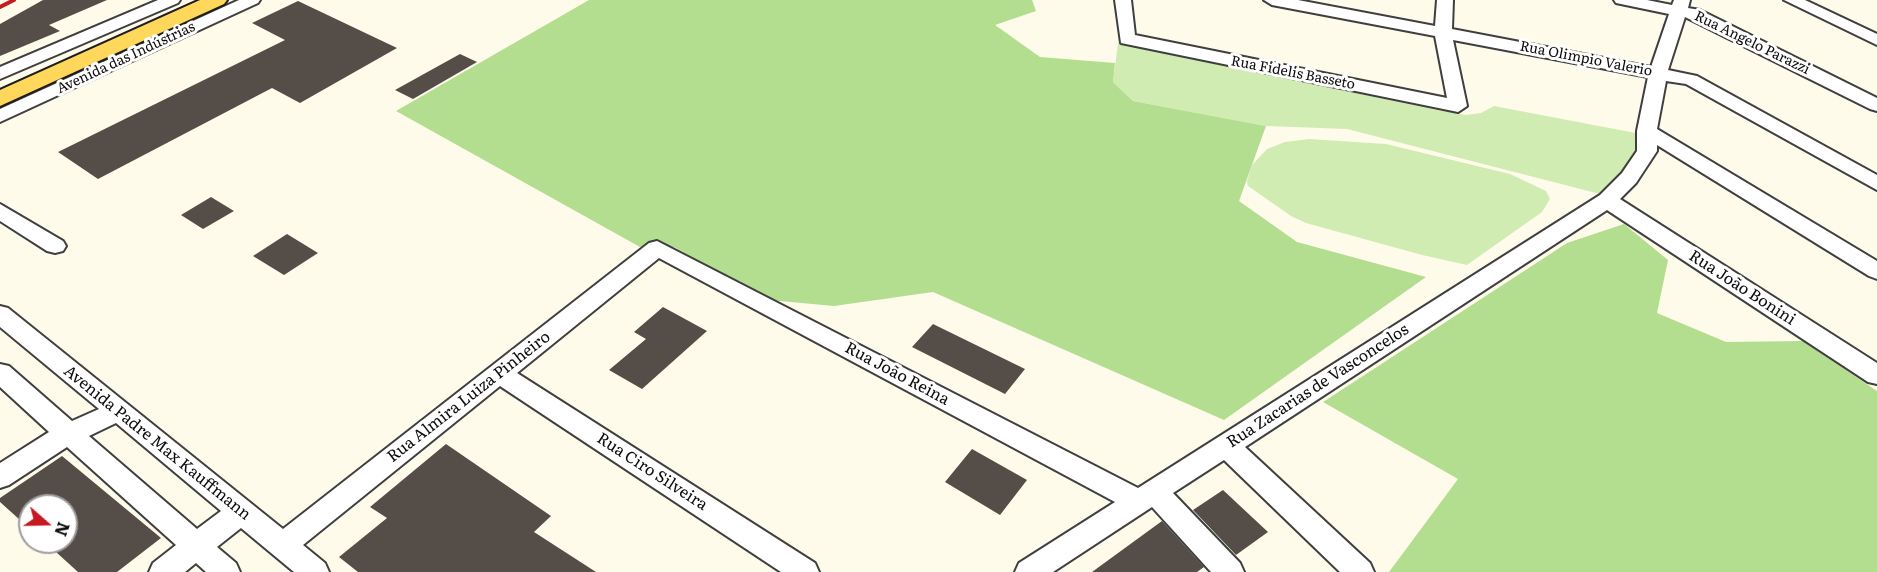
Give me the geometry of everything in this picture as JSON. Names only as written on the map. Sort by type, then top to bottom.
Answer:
[{"type":"main road","name":"Avenida das Indústrias","points":[[0,99],[217,0]]},
{"type":"street","points":[[0,74],[172,0]]},
{"type":"street","name":"Avenida das Indústrias","points":[[0,116],[252,0]]},
{"type":"street","name":"Rua Fidelis Basseto","points":[[1123,0],[1127,39],[1458,106],[1443,31]]},
{"type":"street","name":"Rua Olimpio Valerio","points":[[1272,0],[1691,80],[1877,184]]},
{"type":"street","points":[[1443,31],[1445,0]]},
{"type":"street","name":"Rua Angelo Parazzi","points":[[1622,0],[1681,5],[1694,14],[1877,105]]},
{"type":"street","points":[[1792,0],[1877,40]]},
{"type":"street","name":"Rua Zacarias de Vasconcelos","points":[[1029,572],[1145,495],[1607,200],[1629,178],[1647,151],[1647,131],[1658,74],[1681,5]]},
{"type":"street","points":[[1647,131],[1877,271]]},
{"type":"street","name":"Rua João Bonini","points":[[1607,200],[1877,375]]},
{"type":"street","points":[[0,211],[55,246]]},
{"type":"street","name":"Rua Almira Luiza Pinheiro","points":[[282,546],[657,248]]},
{"type":"street","name":"Rua João Reina","points":[[657,248],[1145,495],[1230,572]]},
{"type":"street","name":"Avenida Padre Max Kauffmann","points":[[0,315],[315,572]]},
{"type":"street","points":[[0,373],[226,572]]},
{"type":"street","name":"Rua Ciro Silveira","points":[[499,373],[805,572]]},
{"type":"street","points":[[0,477],[68,433],[95,424],[117,410]]},
{"type":"street","points":[[1226,445],[1360,572]]},
{"type":"street","points":[[163,572],[241,512]]},
{"type":"green space","points":[[589,0],[1032,0],[1036,11],[995,25],[1040,57],[1115,63],[1113,82],[1133,101],[1266,126],[1239,201],[1297,242],[1426,277],[1224,420],[933,292],[834,306],[769,300],[674,247],[640,247],[396,111]]},
{"type":"green space","points":[[1118,43],[1466,115],[1481,113],[1494,106],[1641,134],[1631,168],[1600,194],[1347,129],[1266,126],[1133,101],[1113,82]]},
{"type":"green space","points":[[1309,139],[1386,144],[1510,174],[1546,191],[1550,199],[1542,212],[1467,265],[1422,255],[1306,223],[1291,216],[1248,186],[1247,181],[1252,165],[1267,149],[1285,142]]},
{"type":"green space","points":[[1624,224],[1668,260],[1657,313],[1726,342],[1803,341],[1877,391],[1877,572],[1389,572],[1458,479],[1323,402],[1567,243]]},
{"type":"building","points":[[43,0],[107,0],[49,25],[60,31],[0,56],[0,24]]},
{"type":"building","points":[[298,1],[397,48],[300,103],[272,88],[98,179],[58,152],[285,40],[252,23]]},
{"type":"building","points":[[460,54],[477,62],[413,99],[395,90]]},
{"type":"building","points":[[211,197],[234,211],[203,229],[181,215]]},
{"type":"building","points":[[287,234],[318,253],[284,275],[253,256]]},
{"type":"building","points":[[663,307],[707,331],[642,389],[609,370],[646,339],[634,332]]},
{"type":"building","points":[[933,324],[1025,369],[1005,394],[912,347]]},
{"type":"building","points":[[446,444],[551,516],[534,532],[596,572],[358,572],[339,557],[387,518],[370,507]]},
{"type":"building","points":[[972,449],[1027,480],[1000,515],[945,482]]},
{"type":"building","points":[[62,456],[161,538],[117,572],[78,572],[58,554],[78,554],[78,494],[18,494],[18,518],[0,502],[0,498]]},
{"type":"building","points":[[1223,490],[1268,532],[1236,555],[1193,510]]},
{"type":"building","points":[[1162,521],[1204,567],[1197,572],[1092,572]]},
{"type":"railway","points":[[0,7],[14,0]]}]
